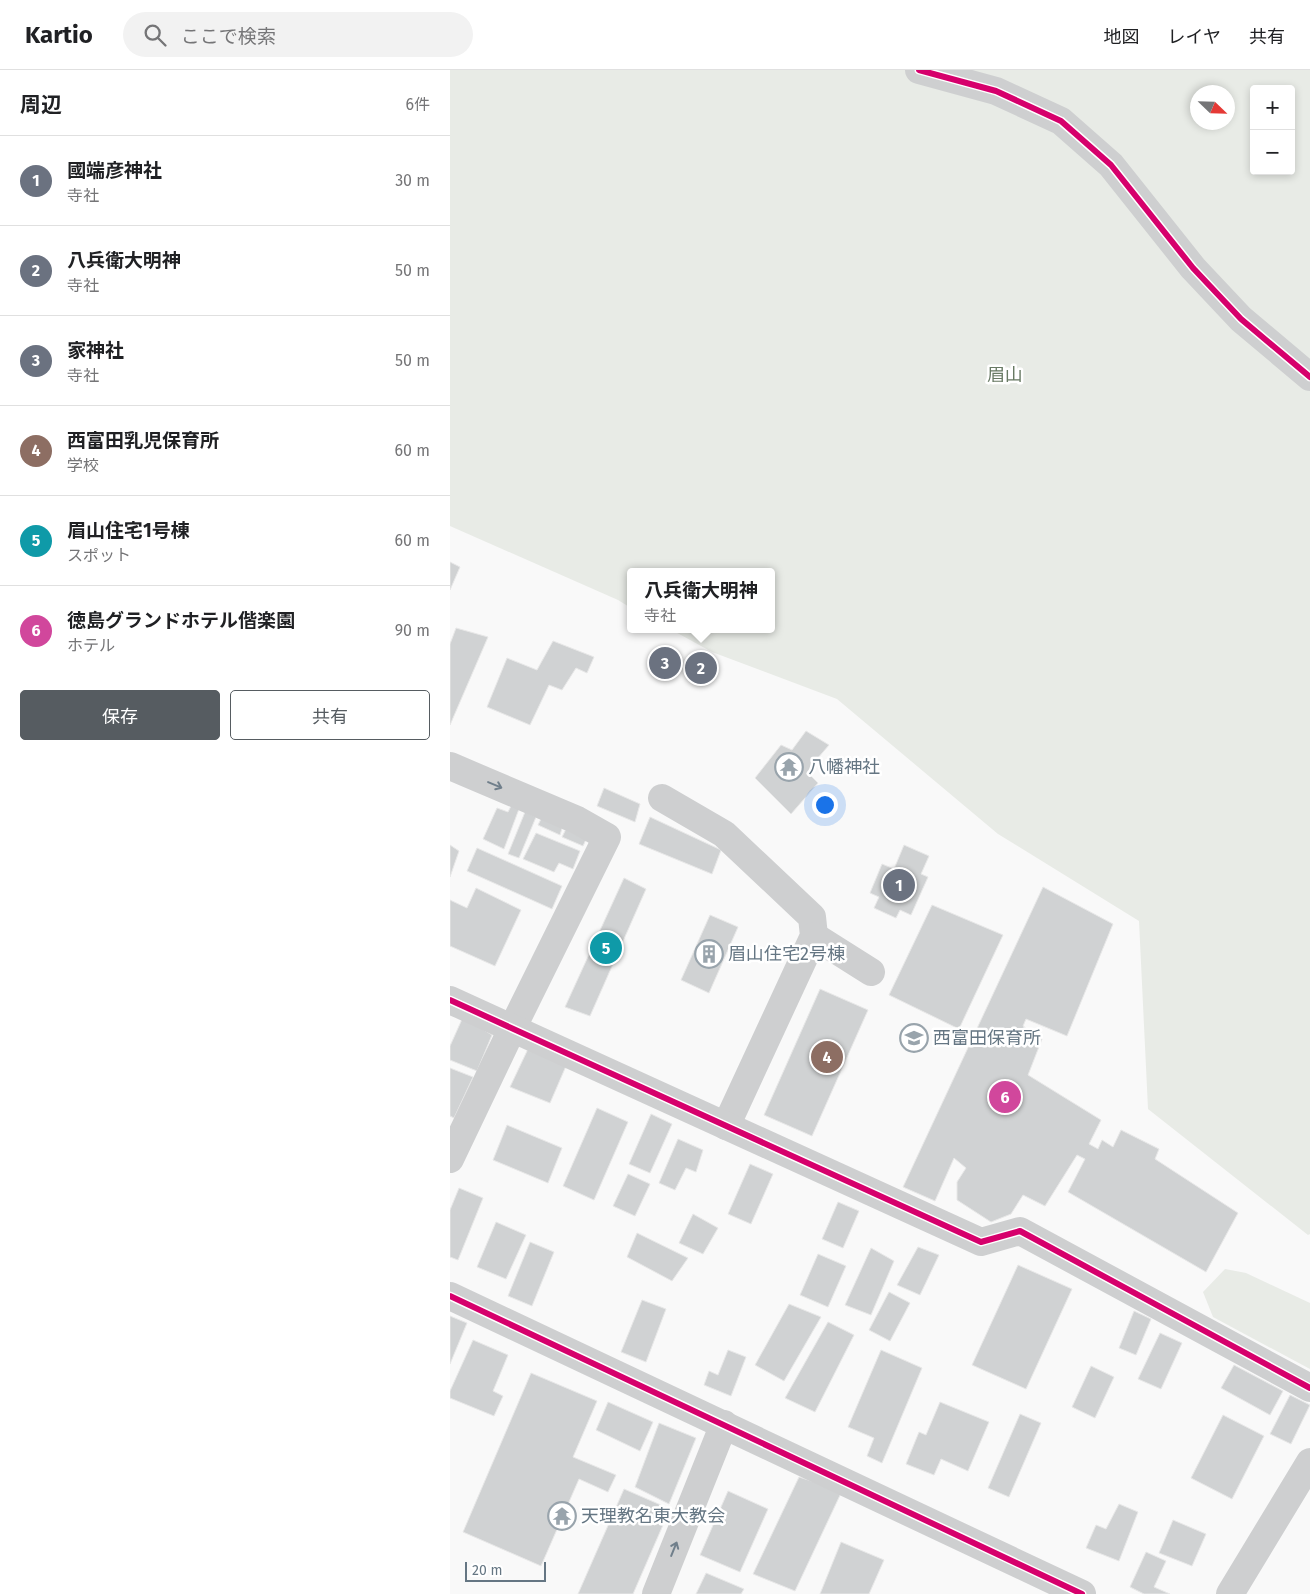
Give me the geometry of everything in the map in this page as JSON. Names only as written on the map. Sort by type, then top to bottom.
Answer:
[{"type":"street","points":[[919,70],[996,91],[1061,121],[1111,165],[1193,268],[1241,319],[1310,377]]},
{"type":"street","points":[[450,766],[577,820],[607,837],[450,1159]]},
{"type":"street","points":[[662,798],[724,834],[812,917],[814,936],[726,1126]]},
{"type":"street","points":[[814,936],[871,972]]},
{"type":"street","points":[[450,1000],[981,1242],[1020,1231],[1310,1388]]},
{"type":"street","points":[[450,1296],[1082,1594]]},
{"type":"street","points":[[656,1594],[724,1424]]},
{"type":"street","points":[[1230,1594],[1310,1462]]},
{"type":"green space","name":"眉山","points":[[450,70],[1310,70],[1310,1234],[1308,1235],[1148,1109],[1139,921],[998,834],[837,699],[712,652],[677,633],[775,633],[775,568],[627,568],[627,606],[450,526]]},
{"type":"green space","points":[[1225,1269],[1246,1273],[1310,1303],[1310,1369],[1213,1317],[1203,1292]]},
{"type":"building","points":[[450,562],[460,567],[450,590]]},
{"type":"building","points":[[456,628],[488,637],[450,725],[450,644]]},
{"type":"building","points":[[553,641],[594,657],[587,673],[576,668],[562,690],[549,685],[530,725],[487,707],[507,658],[537,670]]},
{"type":"building","points":[[663,650],[677,658],[669,674],[654,669]]},
{"type":"building","name":"八幡神社","points":[[806,731],[829,745],[817,759],[811,776],[818,783],[791,814],[755,778],[781,745],[792,750]]},
{"type":"building","points":[[604,788],[640,804],[635,822],[597,806]]},
{"type":"building","points":[[511,806],[519,809],[504,849],[483,839],[497,808],[508,812]]},
{"type":"building","points":[[525,812],[536,817],[519,858],[508,854]]},
{"type":"building","points":[[543,815],[563,825],[560,835],[538,825]]},
{"type":"building","points":[[650,817],[721,850],[712,874],[639,844]]},
{"type":"building","points":[[567,827],[588,835],[583,846],[562,837]]},
{"type":"building","points":[[536,833],[580,851],[573,869],[559,863],[554,872],[523,859]]},
{"type":"building","points":[[450,845],[459,851],[450,877]]},
{"type":"building","points":[[904,845],[929,856],[921,874],[928,877],[911,915],[900,910],[896,918],[874,908],[879,897],[870,893],[882,864],[894,869]]},
{"type":"building","points":[[477,848],[562,886],[552,909],[467,871]]},
{"type":"building","points":[[624,878],[646,889],[590,1016],[565,1007]]},
{"type":"building","points":[[1043,887],[1113,924],[1067,1036],[1026,1019],[1023,1026],[1042,1039],[1028,1075],[1101,1120],[1089,1144],[1098,1149],[1102,1140],[1113,1147],[1121,1130],[1159,1149],[1155,1159],[1238,1213],[1206,1272],[1068,1192],[1085,1159],[1077,1155],[1045,1206],[1023,1195],[1011,1214],[991,1222],[957,1200],[957,1182],[966,1168],[954,1158],[935,1201],[903,1187]]},
{"type":"building","points":[[476,888],[521,910],[495,966],[450,946],[450,900],[467,908]]},
{"type":"building","points":[[932,905],[1003,935],[959,1029],[889,995]]},
{"type":"building","name":"眉山住宅2号棟","points":[[710,915],[738,927],[709,993],[681,980]]},
{"type":"building","points":[[820,989],[868,1010],[812,1136],[764,1115]]},
{"type":"building","points":[[463,1017],[492,1035],[477,1071],[450,1060],[450,1046]]},
{"type":"building","points":[[528,1049],[566,1066],[550,1103],[510,1087]]},
{"type":"building","points":[[450,1068],[473,1077],[454,1118],[450,1116]]},
{"type":"building","points":[[597,1108],[628,1122],[594,1200],[563,1186]]},
{"type":"building","points":[[651,1114],[672,1124],[650,1173],[629,1164]]},
{"type":"building","points":[[507,1125],[562,1148],[548,1183],[493,1160]]},
{"type":"building","points":[[678,1139],[703,1150],[696,1172],[686,1168],[675,1190],[659,1183]]},
{"type":"building","points":[[750,1164],[773,1174],[751,1224],[728,1214]]},
{"type":"building","points":[[628,1174],[650,1184],[635,1216],[613,1206]]},
{"type":"building","points":[[459,1188],[483,1198],[458,1260],[450,1257],[450,1210]]},
{"type":"building","points":[[838,1202],[859,1211],[843,1248],[822,1239]]},
{"type":"building","points":[[693,1214],[718,1228],[703,1254],[679,1243]]},
{"type":"building","points":[[496,1222],[526,1235],[506,1279],[477,1267]]},
{"type":"building","points":[[637,1233],[688,1258],[672,1281],[627,1257]]},
{"type":"building","points":[[530,1242],[554,1252],[532,1306],[508,1296]]},
{"type":"building","points":[[918,1247],[939,1255],[920,1295],[897,1285]]},
{"type":"building","points":[[871,1248],[894,1261],[871,1315],[845,1305]]},
{"type":"building","points":[[818,1254],[846,1266],[828,1307],[800,1295]]},
{"type":"building","points":[[1018,1265],[1072,1289],[1026,1389],[972,1365]]},
{"type":"building","points":[[889,1292],[910,1303],[890,1341],[869,1330]]},
{"type":"building","points":[[642,1300],[666,1309],[646,1362],[621,1352]]},
{"type":"building","points":[[789,1304],[821,1317],[784,1381],[755,1365]]},
{"type":"building","points":[[1134,1311],[1151,1319],[1136,1355],[1119,1348]]},
{"type":"building","points":[[450,1316],[467,1323],[450,1364]]},
{"type":"building","points":[[828,1322],[854,1335],[815,1412],[785,1398]]},
{"type":"building","points":[[1160,1333],[1182,1343],[1161,1389],[1138,1379]]},
{"type":"building","points":[[473,1340],[508,1355],[493,1391],[503,1396],[494,1416],[450,1398],[450,1391]]},
{"type":"building","points":[[728,1350],[746,1357],[731,1396],[704,1385],[709,1371],[718,1375]]},
{"type":"building","points":[[881,1350],[922,1368],[882,1463],[867,1456],[874,1438],[848,1427]]},
{"type":"building","points":[[1234,1365],[1283,1391],[1270,1415],[1221,1388]]},
{"type":"building","points":[[1091,1366],[1114,1377],[1095,1418],[1072,1407]]},
{"type":"building","points":[[531,1373],[597,1401],[573,1457],[616,1475],[608,1492],[579,1479],[541,1566],[463,1532]]},
{"type":"building","points":[[1290,1395],[1310,1405],[1291,1444],[1270,1434]]},
{"type":"building","points":[[608,1402],[653,1422],[640,1451],[596,1430]]},
{"type":"building","points":[[940,1402],[989,1422],[968,1471],[941,1459],[934,1475],[906,1464],[919,1432],[926,1435]]},
{"type":"building","points":[[1020,1414],[1041,1423],[1009,1497],[988,1488]]},
{"type":"building","points":[[1223,1415],[1264,1436],[1232,1499],[1191,1478]]},
{"type":"building","points":[[659,1423],[696,1438],[669,1504],[635,1487]]},
{"type":"building","points":[[799,1477],[842,1491],[795,1591],[753,1574]]},
{"type":"building","points":[[624,1489],[670,1509],[633,1594],[578,1594]]},
{"type":"building","points":[[728,1491],[768,1509],[740,1572],[700,1555]]},
{"type":"building","points":[[1119,1504],[1138,1512],[1119,1561],[1086,1548],[1096,1525],[1106,1529]]},
{"type":"building","points":[[1173,1520],[1206,1534],[1192,1566],[1159,1553]]},
{"type":"building","points":[[841,1542],[884,1560],[869,1594],[820,1594]]},
{"type":"building","points":[[1146,1552],[1166,1561],[1154,1587],[1170,1594],[1144,1594],[1130,1587]]},
{"type":"building","points":[[706,1573],[744,1589],[741,1594],[696,1594]]},
{"type":"cycle path","points":[[919,70],[996,91],[1061,121],[1111,165],[1193,268],[1241,319],[1310,377]]},
{"type":"cycle path","points":[[450,1000],[981,1242],[1020,1231],[1310,1388]]},
{"type":"cycle path","points":[[450,1296],[1082,1594]]},
{"type":"place","name":"家神社","points":[[665,663]]},
{"type":"place","name":"八兵衛大明神","points":[[701,668]]},
{"type":"place","name":"八幡神社","points":[[789,767]]},
{"type":"place","name":"國端彦神社","points":[[899,885]]},
{"type":"place","name":"眉山住宅1号棟","points":[[606,948]]},
{"type":"place","name":"眉山住宅2号棟","points":[[709,954]]},
{"type":"place","name":"西富田保育所","points":[[914,1038]]},
{"type":"place","name":"西富田乳児保育所","points":[[827,1057]]},
{"type":"place","name":"徳島グランドホテル偕楽園","points":[[1005,1097]]},
{"type":"place","name":"天理教名東大教会","points":[[562,1516]]}]
